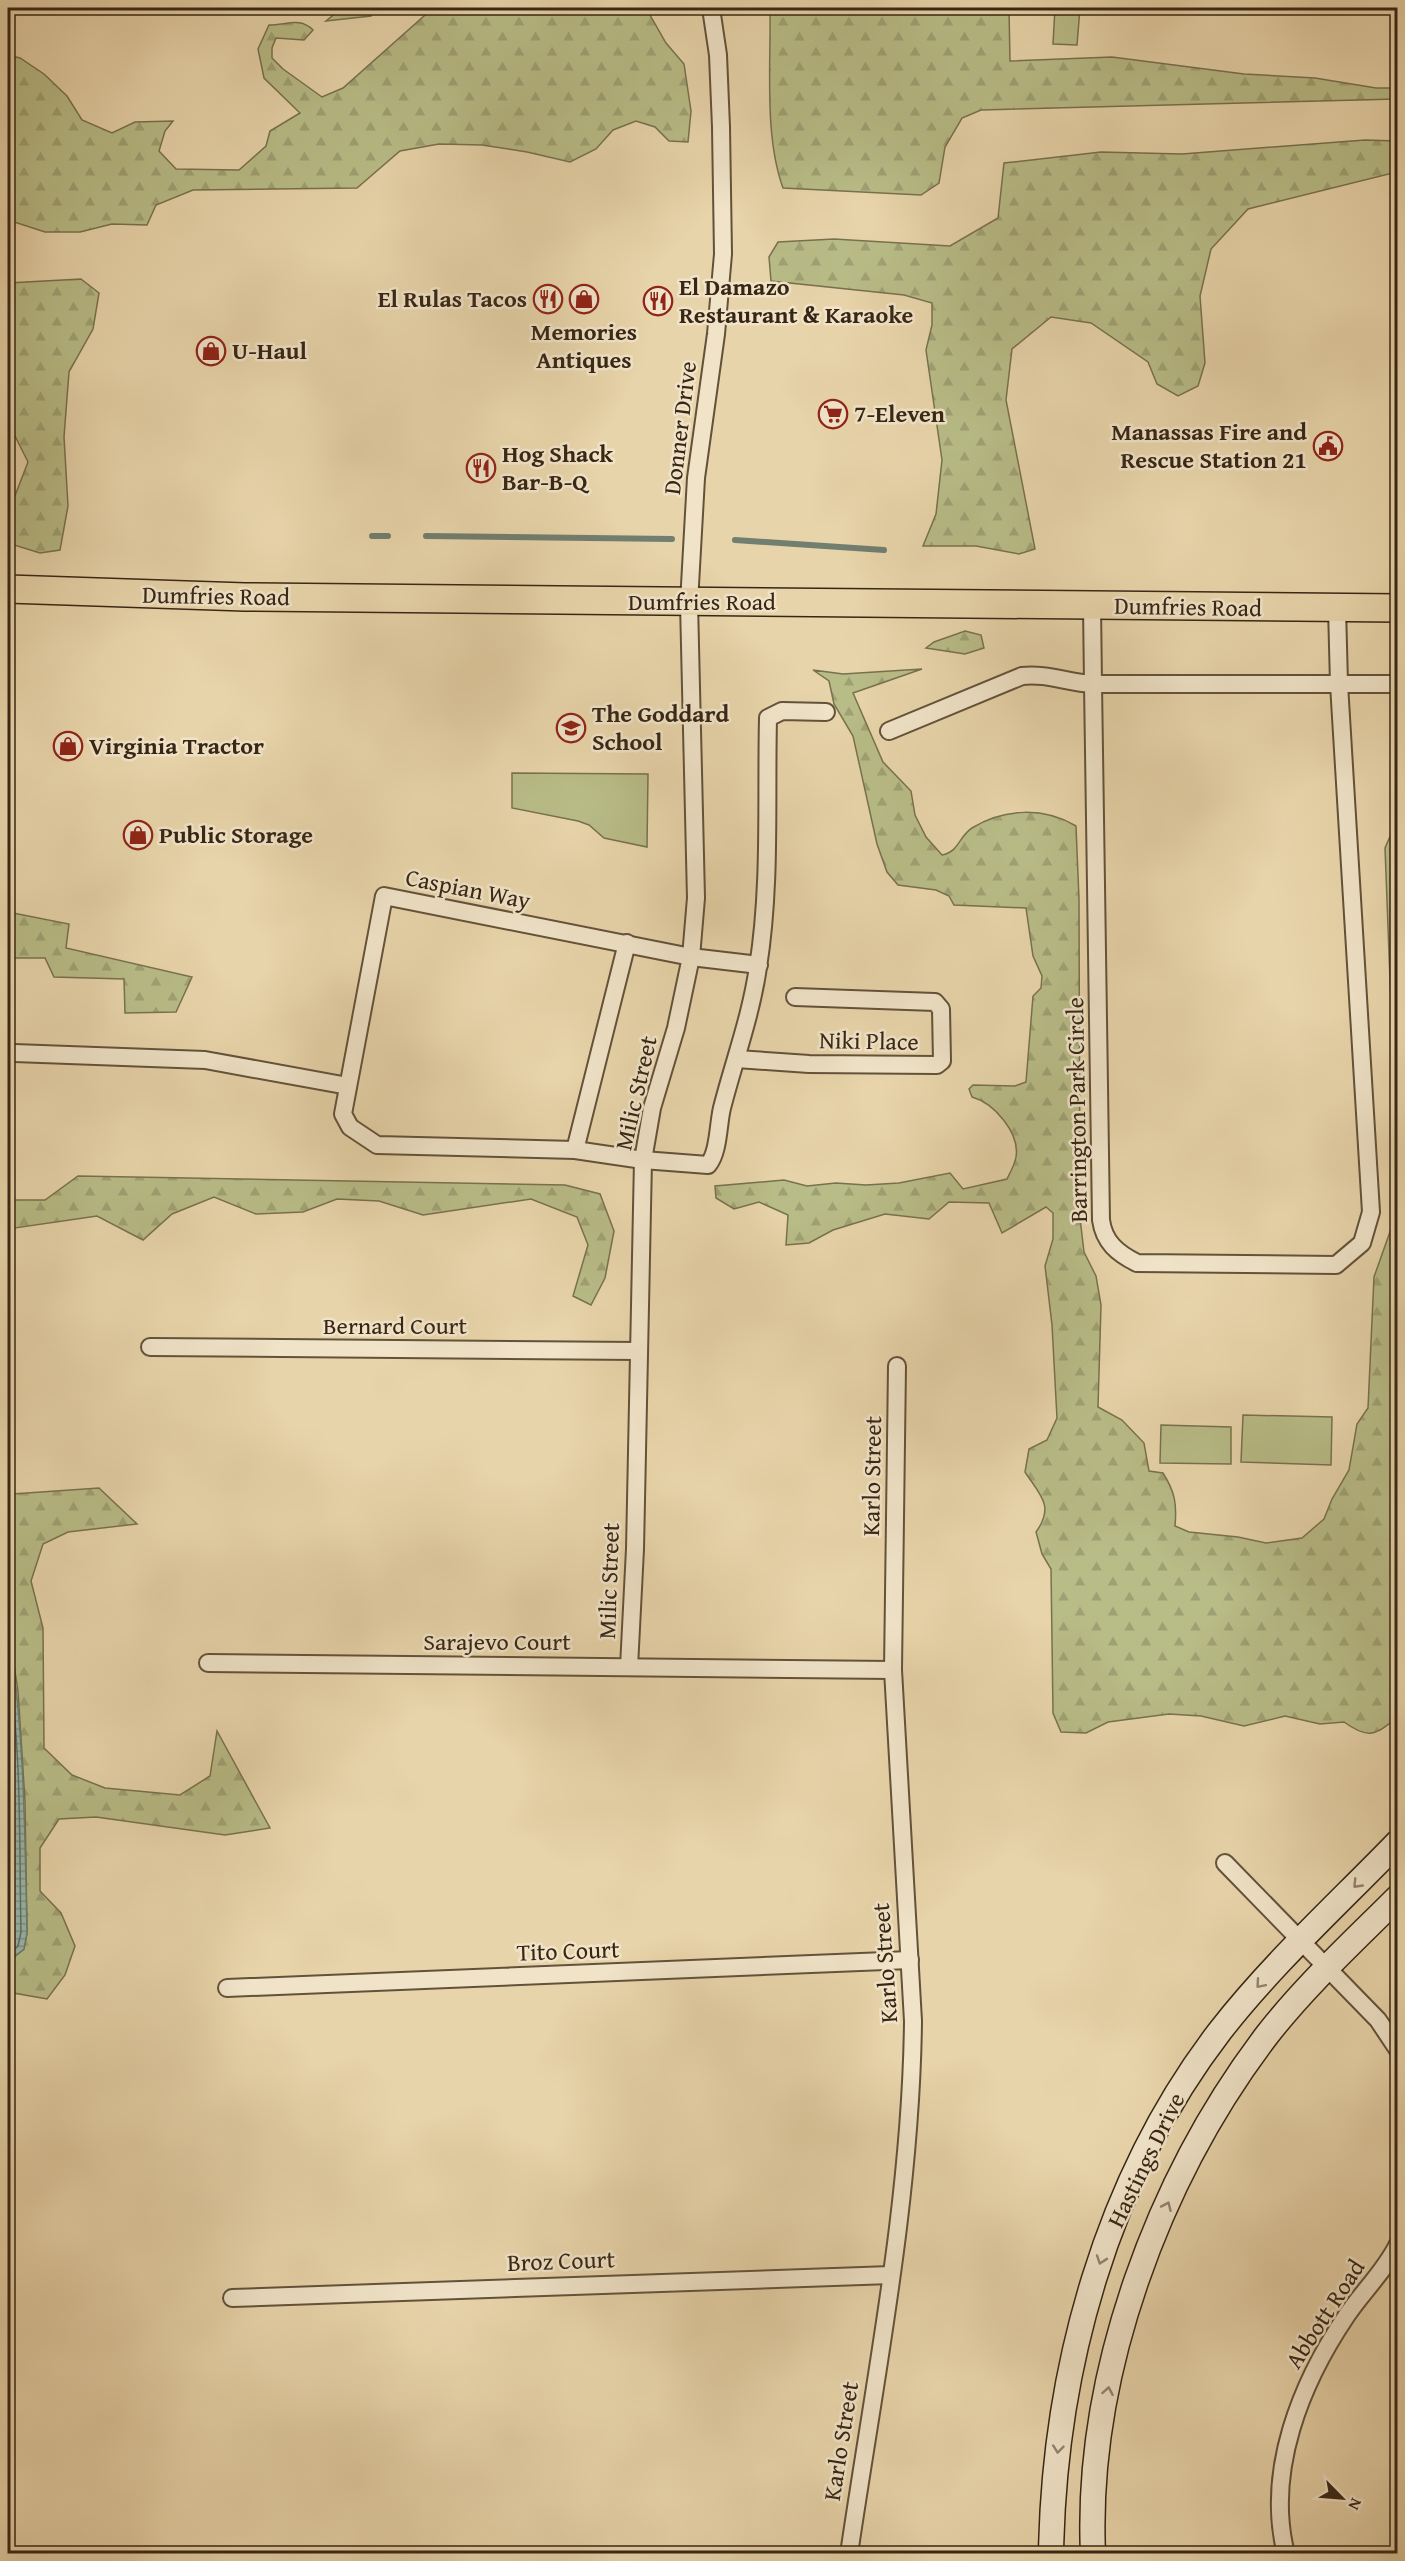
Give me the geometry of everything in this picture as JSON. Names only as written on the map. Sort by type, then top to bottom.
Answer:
[{"type":"main road","name":"Dumfries Road","points":[[8,589],[245,597],[1398,608]]},
{"type":"street","name":"Donner Drive","points":[[689,603],[696,478],[716,333],[723,254],[718,55],[711,8]]},
{"type":"street","name":"Milic Street","points":[[629,1667],[643,1160],[652,1108],[676,1028],[691,957],[696,883],[689,603]]},
{"type":"street","name":"Barrington Park Circle","points":[[1092,606],[1103,1233],[1116,1250],[1137,1263],[1332,1266],[1350,1255],[1362,1243],[1371,1212],[1339,684],[1337,608]]},
{"type":"street","points":[[889,731],[1022,676],[1047,675],[1076,683],[1093,684],[1398,684]]},
{"type":"street","points":[[643,1160],[708,1165],[713,1160],[717,1125],[737,1059],[759,965],[764,910],[768,718],[782,711],[826,712]]},
{"type":"street","name":"Caspian Way","points":[[643,1160],[575,1150],[377,1145],[350,1127],[343,1114],[384,896],[691,957]]},
{"type":"street","points":[[575,1150],[627,943]]},
{"type":"street","points":[[691,957],[759,965]]},
{"type":"street","name":"Niki Place","points":[[737,1059],[832,1064],[937,1065],[942,1061],[941,1009],[935,1002],[795,997]]},
{"type":"street","points":[[14,1053],[205,1060],[348,1086]]},
{"type":"street","name":"Bernard Court","points":[[150,1347],[639,1351]]},
{"type":"street","name":"Karlo Street","points":[[849,2553],[891,2275],[907,2154],[913,2079],[910,1960],[893,1670],[897,1366]]},
{"type":"street","name":"Sarajevo Court","points":[[208,1663],[893,1670]]},
{"type":"street","name":"Hastings Drive","points":[[1052,2553],[1052,2507],[1059,2436],[1074,2351],[1098,2269],[1122,2201],[1156,2130],[1186,2080],[1220,2031],[1264,1978],[1398,1842]]},
{"type":"street","points":[[1225,1863],[1377,2020],[1398,2049]]},
{"type":"street","name":"Hastings Drive","points":[[1094,2553],[1094,2486],[1107,2397],[1128,2308],[1144,2260],[1178,2182],[1208,2123],[1268,2034],[1327,1968],[1398,1896]]},
{"type":"street","name":"Tito Court","points":[[227,1988],[910,1960]]},
{"type":"street","name":"Abbott Road","points":[[1286,2553],[1281,2511],[1282,2475],[1290,2432],[1301,2398],[1324,2351],[1347,2314],[1375,2280],[1398,2244]]},
{"type":"street","name":"Broz Court","points":[[232,2298],[891,2275]]},
{"type":"green space","points":[[342,8],[371,8],[373,10],[371,16],[326,21]]},
{"type":"green space","points":[[433,8],[646,8],[666,43],[684,64],[691,111],[688,142],[669,141],[655,127],[636,121],[613,130],[596,149],[570,162],[482,145],[439,144],[400,151],[357,188],[193,190],[156,205],[147,225],[112,224],[80,232],[45,232],[8,220],[8,55],[20,58],[44,74],[67,96],[82,120],[112,133],[135,122],[173,121],[165,131],[159,151],[176,169],[239,170],[266,146],[270,131],[300,113],[264,78],[258,49],[269,25],[298,23],[313,30],[304,40],[276,38],[272,48],[272,58],[283,69],[322,97],[343,88]]},
{"type":"green space","points":[[770,8],[1009,8],[1010,61],[1112,57],[1244,74],[1315,78],[1376,88],[1397,88],[1397,99],[981,110],[962,118],[945,147],[939,183],[921,195],[783,188],[777,168],[771,123]]},
{"type":"green space","points":[[1055,8],[1080,8],[1077,45],[1053,44]]},
{"type":"green space","points":[[1365,140],[1397,141],[1397,172],[1248,209],[1211,249],[1200,296],[1205,363],[1198,386],[1178,396],[1157,384],[1148,362],[1091,323],[1051,317],[1012,349],[1006,400],[1035,549],[1019,554],[976,546],[923,546],[936,514],[942,460],[926,350],[932,325],[932,303],[904,295],[771,281],[769,257],[778,242],[834,239],[950,246],[998,218],[1004,163],[1101,152],[1182,154]]},
{"type":"green space","points":[[81,279],[99,293],[93,329],[69,372],[64,437],[68,506],[60,550],[40,553],[14,545],[13,501],[28,462],[13,432],[11,421],[8,420],[8,283]]},
{"type":"green space","points":[[965,631],[981,635],[984,648],[965,654],[926,648],[934,642]]},
{"type":"green space","points":[[922,669],[853,693],[883,762],[911,791],[915,815],[926,837],[942,855],[952,851],[972,828],[997,817],[1024,812],[1037,813],[1051,815],[1076,826],[1079,899],[1080,1218],[1084,1252],[1096,1276],[1101,1305],[1098,1407],[1122,1420],[1144,1443],[1149,1471],[1163,1473],[1173,1492],[1176,1511],[1175,1526],[1189,1532],[1238,1537],[1266,1543],[1302,1538],[1324,1519],[1332,1499],[1349,1470],[1357,1424],[1368,1408],[1374,1277],[1397,1212],[1398,1717],[1377,1731],[1366,1733],[1344,1722],[1320,1724],[1285,1716],[1244,1726],[1201,1716],[1169,1714],[1108,1722],[1086,1733],[1061,1732],[1053,1713],[1051,1569],[1042,1554],[1036,1532],[1042,1523],[1045,1508],[1040,1494],[1025,1472],[1029,1449],[1047,1440],[1057,1418],[1052,1325],[1045,1266],[1053,1239],[1053,1213],[1046,1207],[1002,1233],[989,1203],[949,1202],[929,1219],[885,1214],[833,1230],[809,1243],[786,1245],[788,1215],[759,1202],[734,1209],[716,1198],[715,1186],[784,1180],[807,1186],[836,1183],[866,1185],[899,1183],[950,1173],[963,1189],[1007,1179],[1014,1165],[1016,1148],[1010,1129],[997,1112],[972,1097],[969,1089],[973,1085],[1015,1086],[1026,1082],[1033,996],[1041,988],[1042,976],[1033,956],[1026,908],[954,905],[949,896],[936,890],[898,885],[887,872],[877,844],[853,736],[834,704],[829,681],[813,670],[843,674]]},
{"type":"green space","points":[[512,773],[648,774],[647,847],[604,838],[589,825],[578,821],[512,808]]},
{"type":"green space","points":[[1392,832],[1398,832],[1397,1163],[1385,848]]},
{"type":"green space","points":[[8,912],[69,924],[66,948],[192,977],[176,1012],[125,1013],[124,979],[54,977],[45,958],[8,958]]},
{"type":"green space","points":[[78,1176],[565,1185],[600,1194],[614,1231],[605,1278],[591,1305],[573,1296],[588,1245],[577,1217],[531,1199],[423,1215],[379,1201],[337,1199],[303,1212],[256,1214],[214,1197],[172,1214],[143,1240],[97,1216],[8,1229],[8,1200],[45,1200]]},
{"type":"green space","points":[[1243,1415],[1332,1417],[1331,1465],[1241,1462]]},
{"type":"green space","points":[[1161,1425],[1231,1427],[1231,1464],[1160,1463]]},
{"type":"green space","points":[[99,1488],[137,1524],[68,1532],[43,1544],[31,1581],[43,1628],[44,1748],[72,1775],[105,1788],[180,1795],[210,1776],[217,1731],[270,1828],[225,1835],[96,1817],[59,1819],[40,1848],[40,1891],[61,1913],[75,1946],[65,1975],[47,1999],[8,1992],[8,1962],[24,1949],[27,1933],[25,1801],[18,1691],[8,1625],[8,1491],[12,1494]]},
{"type":"water","points":[[8,1625],[21,1740],[27,1933],[24,1949],[8,1962]]},
{"type":"waterway","points":[[372,536],[388,536]]},
{"type":"waterway","points":[[426,536],[672,539]]},
{"type":"waterway","points":[[735,540],[884,550]]},
{"type":"place","name":"El Rulas Tacos","points":[[548,299]]},
{"type":"place","name":"Memories Antiques","points":[[584,299]]},
{"type":"place","name":"El Damazo Restaurant & Karaoke","points":[[658,301]]},
{"type":"place","name":"U-Haul","points":[[211,351]]},
{"type":"place","name":"7-Eleven","points":[[833,414]]},
{"type":"place","name":"Manassas Fire and Rescue Station 21","points":[[1328,446]]},
{"type":"place","name":"Hog Shack Bar-B-Q","points":[[481,468]]},
{"type":"place","name":"The Goddard School","points":[[571,728]]},
{"type":"place","name":"Virginia Tractor","points":[[68,746]]},
{"type":"place","name":"Public Storage","points":[[138,835]]}]
